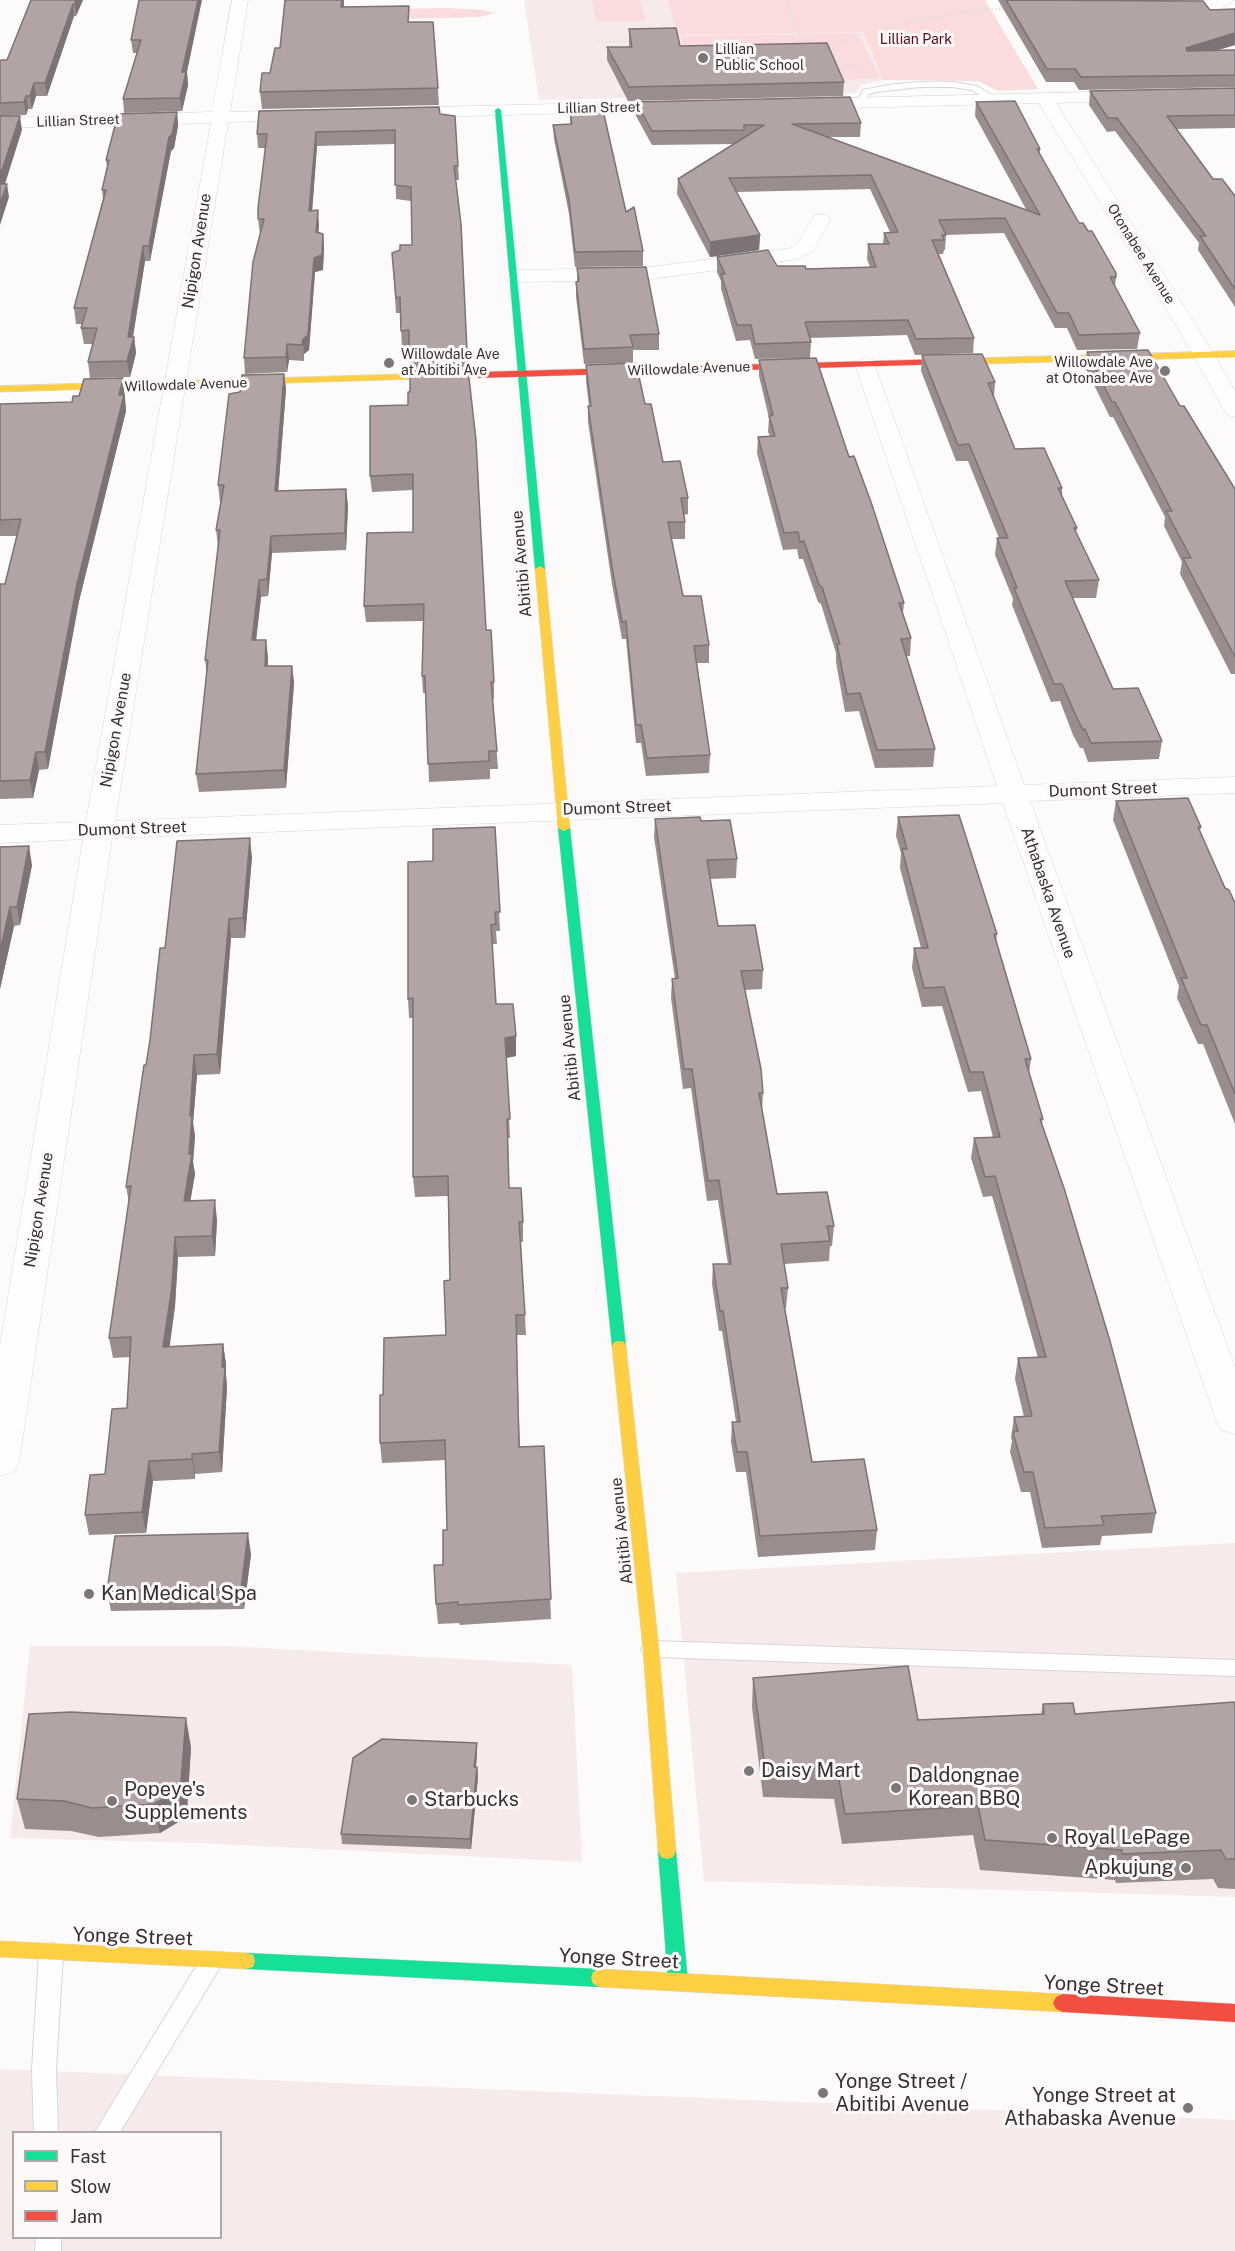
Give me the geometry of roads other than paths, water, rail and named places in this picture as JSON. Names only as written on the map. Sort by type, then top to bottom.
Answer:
[{"type":"street","name":"Nipigon Avenue","points":[[0,1462],[99,831],[240,0]]},
{"type":"street","points":[[1148,6],[1217,6],[1227,0]]},
{"type":"street","points":[[795,104],[1152,96]]},
{"type":"street","name":"Otonabee Avenue","points":[[1045,99],[1235,410]]},
{"type":"street","name":"Lillian Street","points":[[379,113],[694,106]]},
{"type":"street","name":"Abitibi Avenue","points":[[498,110],[562,811],[651,1649],[678,1982]]},
{"type":"street","name":"Lillian Street","points":[[0,123],[320,114]]},
{"type":"street","points":[[514,276],[644,273],[797,253],[806,247],[821,220]]},
{"type":"street","name":"Willowdale Avenue","points":[[0,389],[174,386],[1235,354]]},
{"type":"street","name":"Athabaska Avenue","points":[[867,364],[1013,792],[1235,1420]]},
{"type":"street","name":"Dumont Street","points":[[0,834],[1013,792],[1235,785]]},
{"type":"street","name":"Yonge Street","points":[[0,1949],[678,1982],[1235,2013]]},
{"type":"lane","points":[[651,1649],[1235,1668]]},
{"type":"lane","points":[[46,2131],[44,2070],[51,1953]]},
{"type":"lane","points":[[108,2131],[213,1959]]},
{"type":"place","name":"Lillian Public School","points":[[703,58]]},
{"type":"place","name":"Willowdale Ave at Abitibi Ave","points":[[389,363]]},
{"type":"place","name":"Willowdale Ave at Otonabee Ave","points":[[1165,371]]},
{"type":"place","name":"Kan Medical Spa","points":[[89,1594]]},
{"type":"place","name":"Daisy Mart","points":[[749,1771]]},
{"type":"place","name":"Daldongnae Korean BBQ","points":[[896,1788]]},
{"type":"place","name":"Starbucks","points":[[412,1800]]},
{"type":"place","name":"Popeye's Supplements","points":[[112,1801]]},
{"type":"place","name":"Royal LePage","points":[[1052,1838]]},
{"type":"place","name":"Apkujung","points":[[1186,1868]]},
{"type":"place","name":"Yonge Street / Abitibi Avenue","points":[[823,2093]]},
{"type":"place","name":"Yonge Street at Athabaska Avenue","points":[[1188,2108]]},
{"type":"park label","name":"Lillian Park","points":[[916,40]]}]
